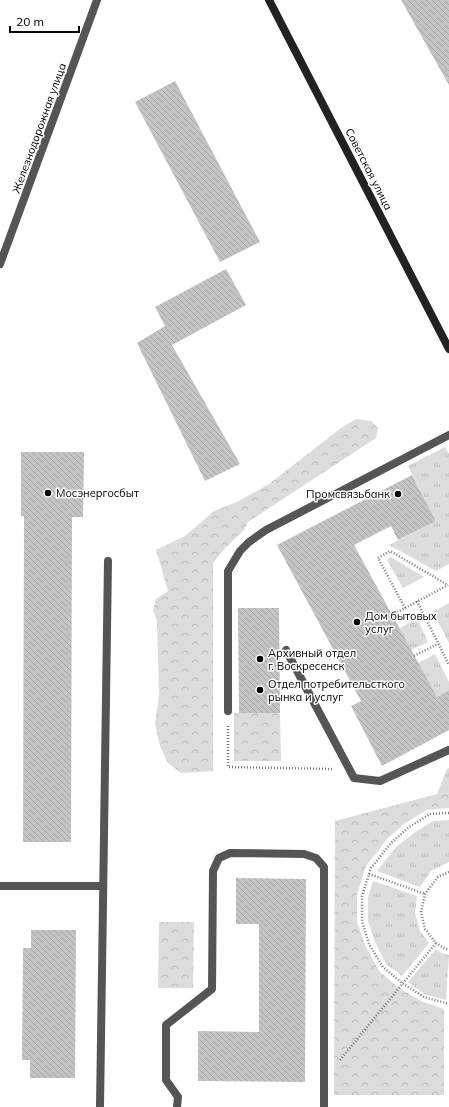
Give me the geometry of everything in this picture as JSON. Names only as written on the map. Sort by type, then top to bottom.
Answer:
[{"type":"street","name":"Железнодорожная улица","points":[[0,264],[97,0]]},
{"type":"street","name":"Советская улица","points":[[269,0],[449,349]]},
{"type":"street","points":[[228,711],[228,571],[240,551],[249,542],[266,530],[449,435]]},
{"type":"street","points":[[100,1107],[108,560]]},
{"type":"street","points":[[286,650],[354,778],[380,781],[449,750]]},
{"type":"street","points":[[178,1107],[178,1097],[166,1080],[166,1025],[212,990],[213,871],[219,858],[230,853],[304,854],[316,858],[324,867],[324,1107]]},
{"type":"street","points":[[0,886],[103,886]]},
{"type":"path","points":[[405,608],[378,558],[390,551],[449,585]]},
{"type":"path","points":[[392,615],[449,585]]},
{"type":"path","points":[[417,602],[449,665]]},
{"type":"path","points":[[414,656],[438,644]]},
{"type":"path","points":[[228,711],[228,767],[350,769]]},
{"type":"path","points":[[449,813],[430,814],[409,827],[391,843],[370,868],[362,896],[362,921],[369,944],[383,967],[402,983],[424,997],[449,1004]]},
{"type":"path","points":[[449,872],[438,877],[425,894],[421,912],[425,929],[436,943],[449,950]]},
{"type":"path","points":[[369,874],[425,894]]},
{"type":"path","points":[[324,1080],[436,943]]},
{"type":"green space","points":[[356,419],[371,421],[378,428],[376,438],[248,522],[244,530],[225,548],[213,563],[213,771],[181,773],[168,763],[160,746],[155,724],[159,695],[157,621],[153,610],[156,599],[168,591],[156,550],[185,536],[214,511],[237,502],[269,484],[341,428]]},
{"type":"green space","points":[[445,447],[449,454],[449,564],[436,571],[389,545],[436,521],[408,466]]},
{"type":"green space","points":[[391,557],[424,577],[403,588],[387,560]]},
{"type":"green space","points":[[449,603],[449,643],[433,612]]},
{"type":"green space","points":[[417,618],[428,642],[411,650],[399,629]]},
{"type":"green space","points":[[435,654],[449,682],[449,690],[437,697],[418,663]]},
{"type":"green space","points":[[234,713],[280,713],[281,761],[234,761]]},
{"type":"green space","points":[[449,768],[449,793],[437,794],[447,769]]},
{"type":"green space","points":[[449,793],[449,808],[427,810],[405,823],[387,839],[366,866],[357,895],[357,922],[365,945],[379,971],[399,988],[423,1002],[444,1009],[444,1095],[334,1095],[335,821],[437,794]]},
{"type":"green space","points":[[449,820],[449,862],[431,871],[420,887],[377,871],[396,847],[414,833],[433,821]]},
{"type":"green space","points":[[373,881],[417,896],[415,913],[420,931],[429,943],[402,976],[386,964],[375,942],[368,921],[368,898]]},
{"type":"green space","points":[[159,922],[194,922],[193,988],[158,988]]},
{"type":"green space","points":[[436,949],[441,953],[449,955],[446,1000],[424,994],[408,982]]},
{"type":"building","points":[[401,0],[449,0],[449,85]]},
{"type":"building","points":[[175,81],[260,242],[220,262],[135,102]]},
{"type":"building","points":[[226,269],[246,305],[172,345],[240,464],[205,481],[137,343],[165,326],[155,307]]},
{"type":"building","points":[[21,452],[84,452],[83,517],[72,517],[71,842],[23,842],[24,516],[21,516]]},
{"type":"building","name":"Дом бытовых услуг","points":[[412,475],[436,521],[398,540],[391,526],[354,545],[437,697],[449,690],[449,730],[382,766],[351,706],[361,701],[277,545]]},
{"type":"building","points":[[238,608],[279,608],[280,713],[239,713]]},
{"type":"building","points":[[236,878],[306,879],[305,1082],[198,1081],[198,1031],[259,1032],[259,924],[236,924]]},
{"type":"building","points":[[31,930],[76,930],[75,1078],[30,1078],[30,1060],[22,1060],[23,948],[31,948]]},
{"type":"place","name":"Мосэнергосбыт","points":[[48,493]]},
{"type":"place","name":"Промсвязьбанк","points":[[398,494]]},
{"type":"place","name":"Дом бытовых услуг","points":[[357,622]]},
{"type":"place","name":"Архивный отдел г. Воскресенск","points":[[260,659]]},
{"type":"place","name":"Отдел потребительсткого рынка и услуг","points":[[260,690]]}]
